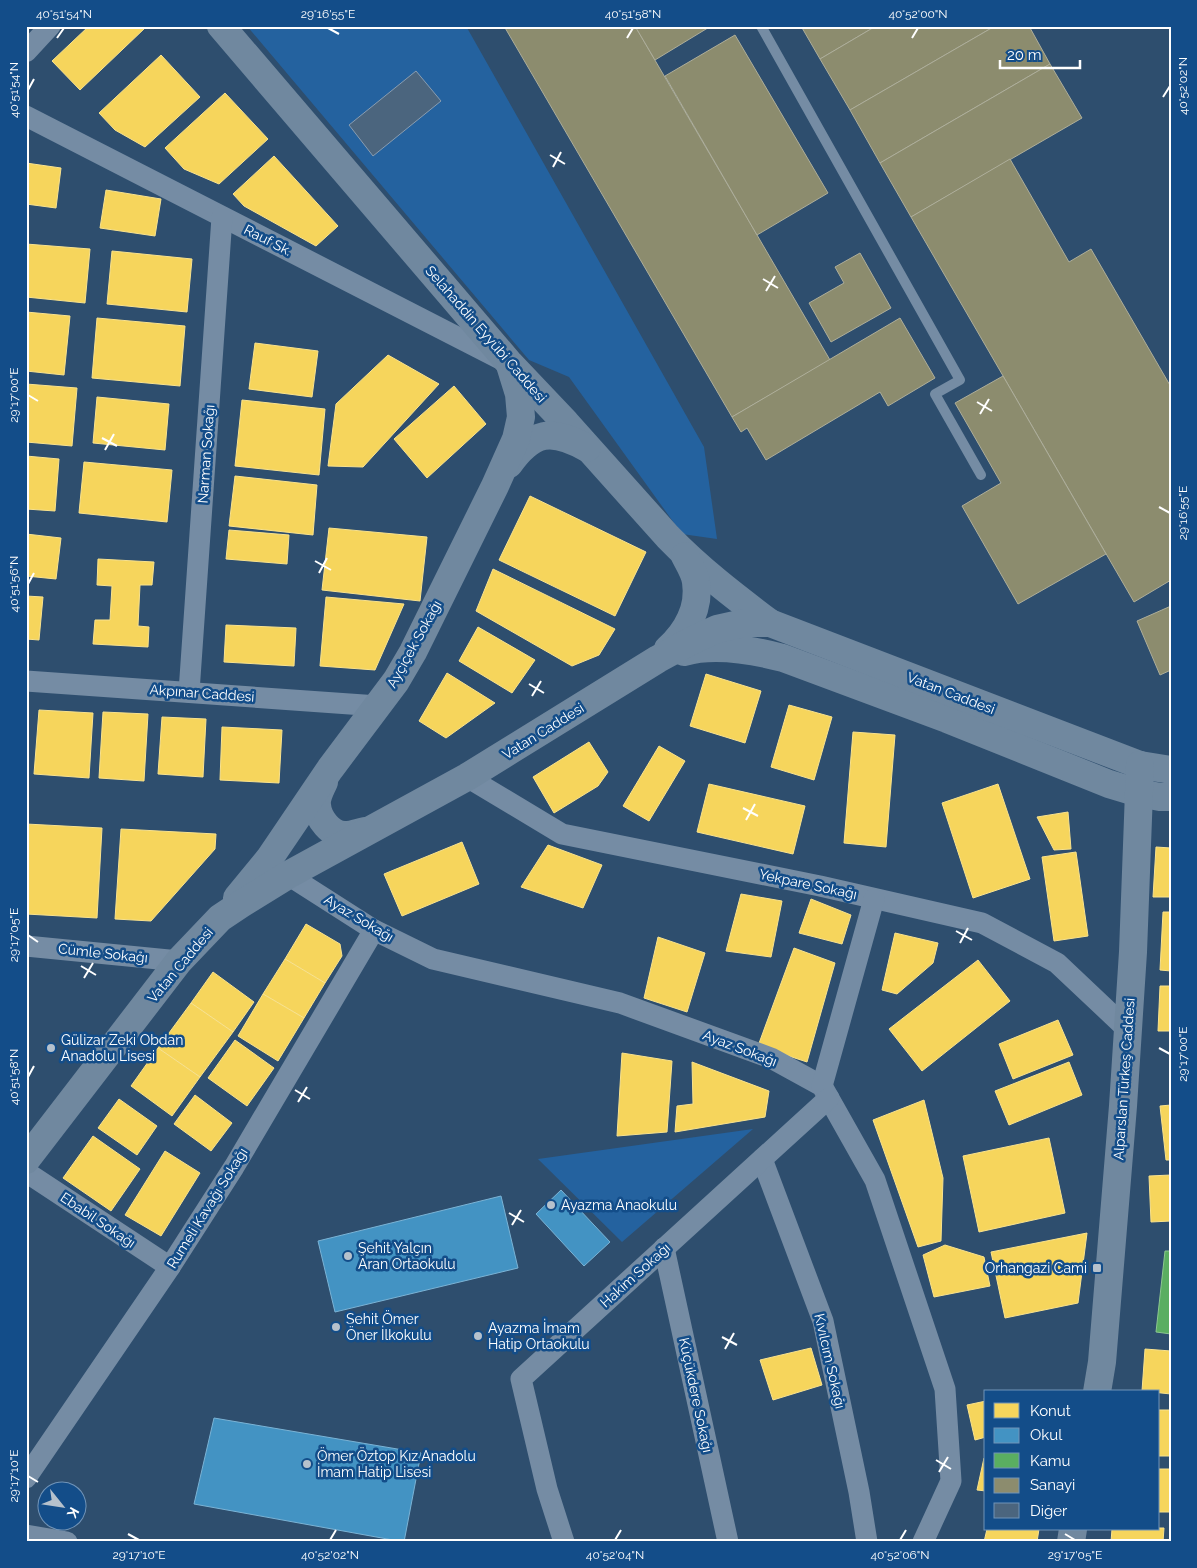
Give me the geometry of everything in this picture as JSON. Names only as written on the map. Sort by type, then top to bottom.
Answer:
[{"type":"street","points":[[26,52],[50,26]]},
{"type":"street","name":"Selahaddin Eyyübi Caddesi","points":[[220,26],[510,364],[685,555],[719,585],[770,623]]},
{"type":"street","name":"Rauf Sk.","points":[[26,116],[510,364]]},
{"type":"street","name":"Narman Sokağı","points":[[189,692],[222,217]]},
{"type":"street","name":"Ayçiçek Sokağı","points":[[220,918],[269,859],[330,770],[396,681],[413,652],[495,486],[516,438],[521,416],[519,394],[510,364]]},
{"type":"street","points":[[495,486],[519,450],[530,441],[542,436],[556,436],[571,440],[590,450]]},
{"type":"street","points":[[658,659],[681,638],[691,619],[696,603],[696,580],[685,555]]},
{"type":"street","name":"Vatan Caddesi","points":[[26,1160],[179,961],[220,918],[288,875],[467,777],[658,659],[717,629],[744,623],[770,623],[1140,765],[1171,770]]},
{"type":"street","points":[[658,659],[688,651],[712,648],[743,649],[761,652],[783,658],[929,712],[1109,784],[1139,793],[1171,797]]},
{"type":"street","name":"Akpınar Caddesi","points":[[26,680],[378,706]]},
{"type":"street","name":"Alparslan Türkeş Caddesi","points":[[1097,1390],[1102,1362],[1123,1106],[1140,765]]},
{"type":"street","points":[[330,770],[319,793],[317,804],[319,815],[325,824],[337,834],[346,835],[375,827]]},
{"type":"street","name":"Yekpare Sokağı","points":[[467,777],[562,834],[820,886],[982,923],[1057,963],[1128,1030]]},
{"type":"street","name":"Ayaz Sokağı","points":[[288,875],[374,930],[432,959],[620,1003],[770,1058],[825,1092]]},
{"type":"street","points":[[874,899],[825,1092],[875,1180],[945,1389],[951,1481],[922,1542]]},
{"type":"street","name":"Rumeli Kavağı Sokağı","points":[[26,1478],[170,1267],[234,1167],[374,930]]},
{"type":"street","name":"Cümle Sokağı","points":[[26,946],[179,961]]},
{"type":"street","name":"Hakim Sokağı","points":[[564,1542],[547,1489],[521,1379],[762,1158],[825,1092]]},
{"type":"street","name":"Kıvılcım Sokağı","points":[[762,1158],[823,1321],[859,1492],[867,1542]]},
{"type":"street","name":"Ebabil Sokağı","points":[[26,1172],[170,1267]]},
{"type":"street","name":"Küçükdere Sokağı","points":[[664,1248],[728,1542]]},
{"type":"street","points":[[26,1535],[67,1542]]},
{"type":"lane","points":[[761,26],[960,380],[935,394],[981,475]]},
{"type":"shaded area","points":[[247,26],[466,26],[704,447],[717,539],[682,534],[569,377],[529,360]]},
{"type":"shaded area","points":[[753,1129],[622,1242],[538,1159]]},
{"type":"building: Konut","points":[[89,26],[143,26],[145,28],[80,90],[52,61]]},
{"type":"building: Konut","points":[[161,55],[200,97],[145,147],[115,130],[99,113]]},
{"type":"building: Konut","points":[[225,93],[268,139],[219,184],[184,169],[165,148]]},
{"type":"building: Konut","points":[[274,156],[338,226],[316,246],[244,206],[233,194]]},
{"type":"building: Konut","points":[[26,163],[61,168],[56,208],[26,204]]},
{"type":"building: Konut","points":[[106,190],[161,199],[155,236],[100,228]]},
{"type":"building: Konut","points":[[26,244],[90,249],[85,303],[26,297]]},
{"type":"building: Konut","points":[[112,251],[192,259],[187,312],[107,304]]},
{"type":"building: Konut","points":[[26,312],[70,316],[64,375],[26,371]]},
{"type":"building: Konut","points":[[97,318],[185,326],[180,386],[92,378]]},
{"type":"building: Konut","points":[[255,343],[318,351],[312,397],[249,389]]},
{"type":"building: Konut","points":[[388,355],[439,384],[363,467],[328,466],[336,404]]},
{"type":"building: Konut","points":[[26,384],[77,388],[72,446],[26,442]]},
{"type":"building: Konut","points":[[454,386],[486,424],[427,478],[394,439]]},
{"type":"building: Konut","points":[[97,397],[169,404],[165,450],[93,443]]},
{"type":"building: Konut","points":[[242,400],[325,409],[319,475],[235,466]]},
{"type":"building: Konut","points":[[26,456],[59,459],[55,511],[26,509]]},
{"type":"building: Konut","points":[[84,462],[172,470],[167,522],[79,513]]},
{"type":"building: Konut","points":[[235,476],[317,485],[313,535],[229,526]]},
{"type":"building: Konut","points":[[530,496],[646,552],[615,616],[499,560]]},
{"type":"building: Konut","points":[[329,528],[427,537],[420,601],[322,590]]},
{"type":"building: Konut","points":[[229,530],[289,535],[287,564],[226,559]]},
{"type":"building: Konut","points":[[26,534],[61,538],[56,579],[26,576]]},
{"type":"building: Konut","points":[[98,559],[154,562],[152,585],[140,585],[138,626],[149,627],[148,647],[93,644],[95,620],[110,620],[112,586],[97,585]]},
{"type":"building: Konut","points":[[493,569],[615,629],[599,655],[572,666],[476,611]]},
{"type":"building: Konut","points":[[26,596],[43,597],[39,640],[26,639]]},
{"type":"building: Konut","points":[[326,597],[404,604],[375,670],[320,666]]},
{"type":"building: Konut","points":[[226,625],[296,628],[294,666],[224,662]]},
{"type":"building: Konut","points":[[478,627],[535,660],[512,693],[459,661]]},
{"type":"building: Konut","points":[[447,673],[495,703],[446,738],[419,721]]},
{"type":"building: Konut","points":[[706,674],[761,691],[745,743],[690,726]]},
{"type":"building: Konut","points":[[789,705],[832,717],[814,780],[771,767]]},
{"type":"building: Konut","points":[[39,710],[93,713],[89,778],[34,774]]},
{"type":"building: Konut","points":[[103,712],[148,714],[144,781],[99,778]]},
{"type":"building: Konut","points":[[162,717],[206,719],[203,777],[158,774]]},
{"type":"building: Konut","points":[[222,727],[282,730],[279,783],[220,780]]},
{"type":"building: Konut","points":[[853,732],[895,735],[886,847],[844,843]]},
{"type":"building: Konut","points":[[589,742],[608,772],[598,786],[554,813],[533,777]]},
{"type":"building: Konut","points":[[659,746],[685,761],[649,821],[623,806]]},
{"type":"building: Konut","points":[[709,784],[805,806],[793,854],[697,832]]},
{"type":"building: Konut","points":[[998,784],[1030,879],[973,898],[942,803]]},
{"type":"building: Konut","points":[[1068,812],[1071,849],[1054,850],[1037,817]]},
{"type":"building: Konut","points":[[26,824],[102,828],[97,918],[26,914]]},
{"type":"building: Konut","points":[[121,829],[216,834],[215,849],[151,921],[115,919]]},
{"type":"building: Konut","points":[[462,842],[479,884],[402,916],[384,874]]},
{"type":"building: Konut","points":[[548,845],[602,865],[583,908],[521,887]]},
{"type":"building: Konut","points":[[1156,847],[1171,848],[1171,897],[1153,897]]},
{"type":"building: Konut","points":[[1076,852],[1088,936],[1054,941],[1042,857]]},
{"type":"building: Konut","points":[[741,894],[782,901],[771,957],[726,951]]},
{"type":"building: Konut","points":[[811,899],[851,915],[842,944],[799,933]]},
{"type":"building: Konut","points":[[1163,912],[1171,912],[1171,971],[1160,970]]},
{"type":"building: Konut","points":[[306,924],[340,944],[342,956],[325,983],[285,959]]},
{"type":"building: Konut","points":[[895,933],[938,943],[933,963],[897,994],[882,990]]},
{"type":"building: Konut","points":[[658,937],[705,953],[687,1012],[644,998]]},
{"type":"building: Konut","points":[[794,948],[835,963],[807,1062],[758,1046]]},
{"type":"building: Konut","points":[[285,959],[325,983],[304,1018],[263,994]]},
{"type":"building: Konut","points":[[978,960],[1010,1001],[922,1071],[889,1029]]},
{"type":"building: Konut","points":[[213,972],[254,1002],[233,1032],[191,1003]]},
{"type":"building: Konut","points":[[1160,986],[1171,986],[1171,1031],[1158,1031]]},
{"type":"building: Konut","points":[[263,994],[304,1018],[278,1061],[238,1036]]},
{"type":"building: Konut","points":[[191,1003],[233,1032],[200,1077],[158,1048]]},
{"type":"building: Konut","points":[[1058,1020],[1073,1055],[1013,1079],[999,1044]]},
{"type":"building: Konut","points":[[235,1040],[274,1068],[247,1106],[208,1078]]},
{"type":"building: Konut","points":[[158,1048],[200,1077],[172,1116],[131,1086]]},
{"type":"building: Konut","points":[[622,1053],[672,1061],[667,1132],[617,1136]]},
{"type":"building: Konut","points":[[692,1062],[769,1091],[765,1117],[675,1132],[677,1106],[693,1104]]},
{"type":"building: Konut","points":[[1069,1062],[1082,1095],[1009,1125],[995,1091]]},
{"type":"building: Konut","points":[[195,1095],[232,1123],[211,1151],[174,1124]]},
{"type":"building: Konut","points":[[119,1099],[157,1126],[137,1155],[98,1128]]},
{"type":"building: Konut","points":[[924,1100],[943,1178],[941,1241],[918,1247],[873,1120]]},
{"type":"building: Konut","points":[[1171,1105],[1171,1160],[1166,1160],[1160,1106]]},
{"type":"building: Konut","points":[[93,1136],[140,1169],[111,1211],[63,1178]]},
{"type":"building: Konut","points":[[1049,1138],[1065,1213],[979,1232],[963,1156]]},
{"type":"building: Konut","points":[[165,1151],[200,1173],[161,1236],[125,1215]]},
{"type":"building: Konut","points":[[1171,1175],[1171,1221],[1151,1222],[1149,1176]]},
{"type":"building: Konut","points":[[1087,1233],[1078,1303],[1005,1318],[991,1252]]},
{"type":"building: Konut","points":[[945,1245],[984,1257],[990,1286],[934,1297],[923,1255]]},
{"type":"building: Konut","points":[[811,1348],[822,1385],[773,1400],[760,1360]]},
{"type":"building: Konut","points":[[1145,1349],[1171,1351],[1171,1394],[1160,1393],[1160,1390],[1142,1390]]},
{"type":"building: Konut","points":[[984,1401],[984,1438],[975,1440],[967,1405]]},
{"type":"building: Konut","points":[[1160,1410],[1171,1410],[1171,1456],[1160,1456]]},
{"type":"building: Konut","points":[[984,1458],[984,1491],[977,1490]]},
{"type":"building: Konut","points":[[1160,1469],[1171,1469],[1171,1512],[1160,1512]]},
{"type":"building: Konut","points":[[1160,1528],[1164,1528],[1163,1542],[1111,1542],[1112,1530],[1160,1530]]},
{"type":"building: Konut","points":[[987,1530],[1039,1530],[1037,1542],[984,1542]]},
{"type":"building: Okul","points":[[561,1190],[610,1242],[584,1266],[536,1214]]},
{"type":"building: Okul","points":[[501,1196],[518,1268],[335,1312],[318,1241]]},
{"type":"building: Okul","points":[[214,1418],[421,1453],[404,1542],[194,1504]]},
{"type":"building: Kamu","points":[[1165,1251],[1171,1251],[1171,1334],[1156,1332]]},
{"type":"building: Sanayi","points":[[504,26],[635,26],[830,360],[732,417]]},
{"type":"building: Sanayi","points":[[635,26],[711,26],[655,60]]},
{"type":"building: Sanayi","points":[[801,26],[876,26],[820,59]]},
{"type":"building: Sanayi","points":[[876,26],[995,26],[850,110],[820,59]]},
{"type":"building: Sanayi","points":[[995,26],[1029,26],[1050,64],[880,163],[850,110]]},
{"type":"building: Sanayi","points":[[735,35],[828,193],[757,235],[665,76]]},
{"type":"building: Sanayi","points":[[1050,64],[1082,118],[911,217],[880,163]]},
{"type":"building: Sanayi","points":[[1010,159],[1069,262],[1091,249],[1171,387],[1171,580],[1134,602],[911,217]]},
{"type":"building: Sanayi","points":[[860,253],[891,308],[831,342],[809,303],[844,283],[835,267]]},
{"type":"building: Sanayi","points":[[900,318],[935,378],[888,406],[880,392],[766,460],[747,428],[741,432],[732,417]]},
{"type":"building: Sanayi","points":[[1003,376],[1106,554],[1018,604],[962,506],[1001,483],[955,403]]},
{"type":"building: Sanayi","points":[[1171,606],[1171,670],[1160,675],[1137,621]]},
{"type":"building: Diğer","points":[[416,71],[441,101],[373,156],[349,125]]},
{"type":"place","name":"Gülizar Zeki Obdan Anadolu Lisesi","points":[[51,1048]]},
{"type":"place","name":"Ayazma Anaokulu","points":[[551,1205]]},
{"type":"place","name":"Şehit Yalçın Aran Ortaokulu","points":[[348,1256]]},
{"type":"place","name":"Orhangazi Cami","points":[[1097,1268]]},
{"type":"place","name":"Şehit Ömer Öner İlkokulu","points":[[336,1327]]},
{"type":"place","name":"Ayazma İmam Hatip Ortaokulu","points":[[478,1336]]},
{"type":"place","name":"Ömer Öztop Kız Anadolu İmam Hatip Lisesi","points":[[307,1464]]}]
